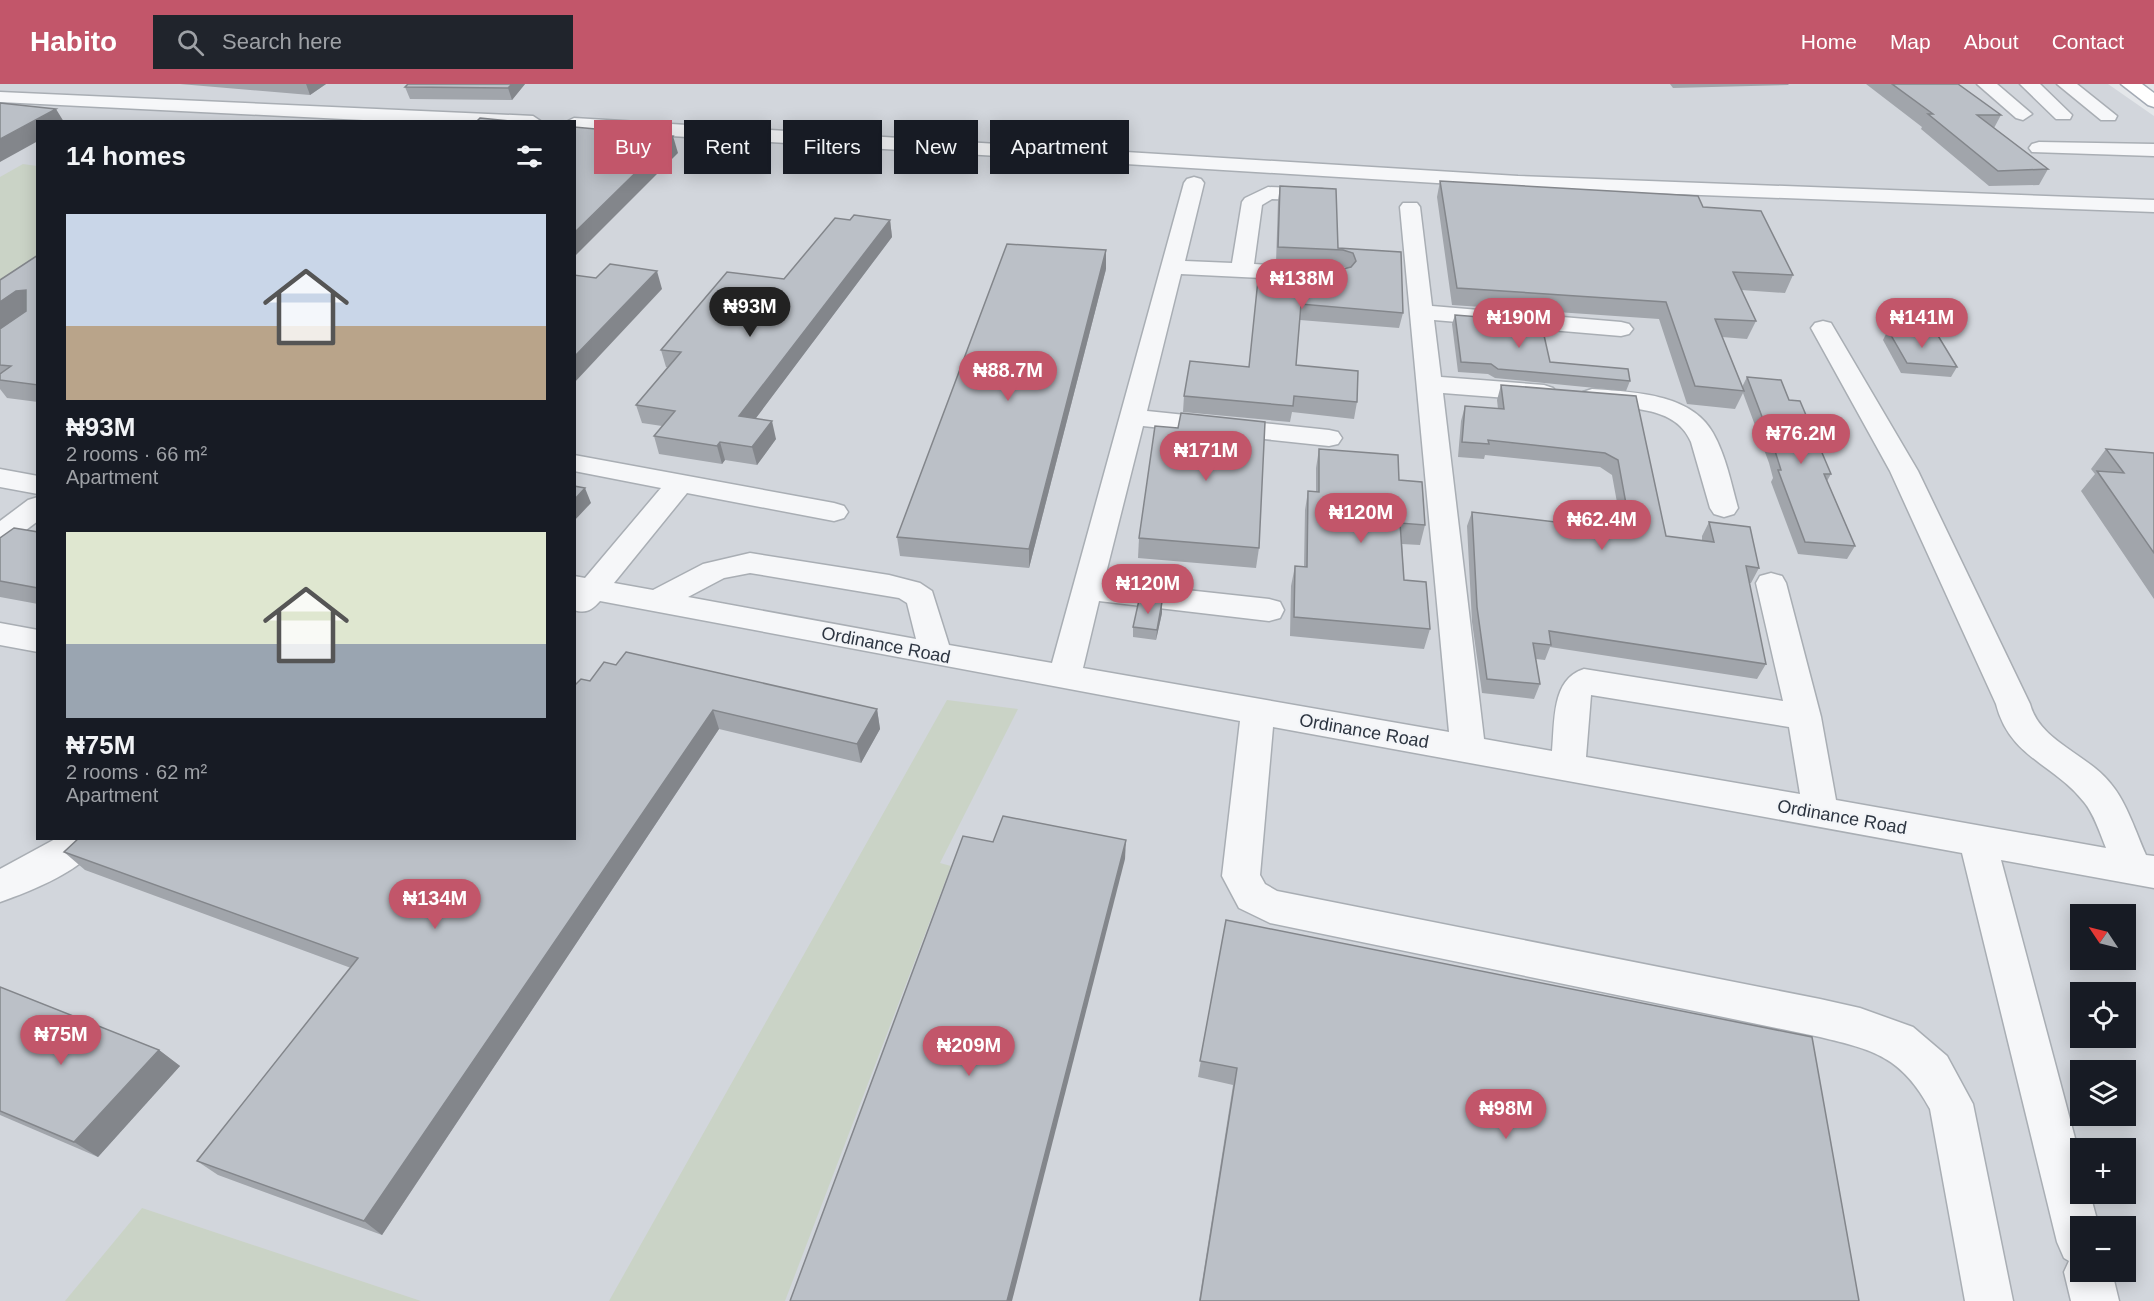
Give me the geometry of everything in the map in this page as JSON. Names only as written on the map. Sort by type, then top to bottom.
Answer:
[{"type":"main road","points":[[2130,84],[2154,101]]},
{"type":"street","points":[[24,98],[47,84]]},
{"type":"street","points":[[1986,84],[2023,114]]},
{"type":"street","points":[[2029,84],[2063,115]]},
{"type":"street","points":[[2066,84],[2108,116]]},
{"type":"street","points":[[0,97],[281,109],[329,117],[451,120]]},
{"type":"street","points":[[266,120],[281,109]]},
{"type":"street","points":[[576,124],[1518,182],[2154,206]]},
{"type":"street","points":[[2038,148],[2154,150]]},
{"type":"street","points":[[1064,677],[1194,183]]},
{"type":"street","points":[[1242,270],[1252,202],[1268,193],[1333,196]]},
{"type":"street","points":[[1410,207],[1468,750]]},
{"type":"street","points":[[1172,267],[1319,274]]},
{"type":"street","points":[[1421,312],[1621,329]]},
{"type":"street","points":[[1823,328],[1905,471],[2013,704],[2018,723],[2032,739],[2083,777],[2100,795],[2144,870]]},
{"type":"street","points":[[1429,384],[1633,400],[1658,406],[1684,418],[1699,430],[1724,508]]},
{"type":"street","points":[[1132,417],[1329,438]]},
{"type":"street","points":[[576,463],[834,512]]},
{"type":"street","points":[[0,478],[36,485]]},
{"type":"street","points":[[581,595],[680,483]]},
{"type":"street","points":[[0,535],[36,508]]},
{"type":"street","points":[[659,601],[706,572],[729,565],[750,563],[889,585],[909,590],[921,598],[936,654]]},
{"type":"street","points":[[1771,584],[1804,717],[1821,814]]},
{"type":"street","points":[[1087,589],[1269,610]]},
{"type":"street","name":"Ordinance Road","points":[[581,595],[659,601],[936,654],[2144,870]]},
{"type":"street","points":[[0,634],[36,641]]},
{"type":"street","points":[[1568,768],[1575,692],[1584,681],[1804,717]]},
{"type":"street","points":[[1258,712],[1241,876],[1252,896],[1270,906],[1820,1018],[1860,1027],[1898,1041],[1932,1070],[1951,1104],[1989,1301]]},
{"type":"street","points":[[0,886],[38,870],[69,852],[83,840]]},
{"type":"street","points":[[1978,842],[2073,1216]]},
{"type":"street","points":[[2090,1282],[2095,1301]]},
{"type":"shaded area","points":[[0,84],[2108,84],[2154,116],[2154,1301],[0,1301]]},
{"type":"shaded area","points":[[23,164],[36,166],[36,275],[0,298],[0,177]]},
{"type":"shaded area","points":[[947,700],[1018,709],[940,863],[951,866],[785,1301],[609,1301]]},
{"type":"shaded area","points":[[142,1208],[421,1301],[65,1301]]},
{"type":"building","points":[[408,84],[512,84],[508,88],[405,87]]},
{"type":"building","points":[[1892,84],[1958,84],[2001,115],[1977,115],[2048,169],[1998,171],[1928,114],[1933,114]]},
{"type":"building","points":[[0,103],[56,109],[0,139]]},
{"type":"building","points":[[576,127],[594,129],[594,174],[634,174],[576,231]]},
{"type":"building","points":[[1440,181],[1698,196],[1703,207],[1761,211],[1793,275],[1733,272],[1756,321],[1715,319],[1744,391],[1695,386],[1666,302],[1457,288]]},
{"type":"building","points":[[1280,186],[1336,189],[1338,248],[1401,252],[1403,313],[1301,304],[1296,365],[1358,371],[1357,402],[1294,396],[1293,406],[1184,396],[1190,361],[1249,367],[1259,270],[1278,272],[1278,265],[1343,269],[1351,267],[1356,261],[1353,253],[1343,250],[1278,247]]},
{"type":"building","points":[[854,215],[890,220],[739,416],[772,421],[752,447],[720,442],[717,446],[654,436],[675,411],[636,405],[681,352],[661,350],[727,272],[784,279],[835,218],[850,220]]},
{"type":"building","points":[[1007,244],[1106,250],[1029,549],[897,537]]},
{"type":"building","points":[[36,256],[36,385],[0,380],[0,374],[11,366],[0,365],[0,329],[26,311],[26,290],[16,291],[0,302],[0,280]]},
{"type":"building","points":[[610,264],[657,271],[576,355],[576,275],[596,278]]},
{"type":"building","points":[[1455,315],[1541,322],[1550,362],[1628,369],[1630,381],[1498,369],[1491,364],[1461,362]]},
{"type":"building","points":[[1888,330],[1937,334],[1957,367],[1907,363]]},
{"type":"building","points":[[1747,377],[1781,380],[1789,400],[1800,401],[1831,474],[1824,474],[1855,546],[1805,542],[1778,470],[1781,470],[1775,451]]},
{"type":"building","points":[[1501,385],[1636,396],[1666,536],[1714,542],[1709,522],[1750,527],[1759,568],[1746,566],[1766,664],[1549,631],[1551,645],[1533,643],[1540,684],[1487,679],[1477,607],[1472,512],[1631,531],[1618,460],[1605,453],[1488,440],[1489,444],[1462,442],[1465,406],[1504,409]]},
{"type":"building","points":[[1181,413],[1265,422],[1259,548],[1139,538],[1155,426],[1178,428]]},
{"type":"building","points":[[1319,449],[1398,455],[1399,480],[1422,482],[1425,525],[1400,523],[1404,580],[1426,582],[1430,629],[1294,617],[1295,566],[1307,567],[1308,491],[1319,492]]},
{"type":"building","points":[[2106,449],[2154,453],[2154,553],[2097,471],[2124,473]]},
{"type":"building","points":[[576,486],[585,488],[576,498]]},
{"type":"building","points":[[14,528],[36,532],[36,588],[0,581],[0,538]]},
{"type":"building","points":[[1139,600],[1162,602],[1157,630],[1133,627]]},
{"type":"building","points":[[626,652],[877,709],[857,744],[713,710],[364,1221],[197,1161],[358,958],[64,852],[77,840],[576,840],[576,684],[581,679],[590,681],[604,662],[616,665]]},
{"type":"building","points":[[1003,816],[1126,840],[1007,1301],[790,1301],[963,836],[993,842]]},
{"type":"building","points":[[1226,920],[1812,1037],[1859,1301],[1200,1301],[1237,1068],[1200,1061]]},
{"type":"building","points":[[0,987],[159,1050],[74,1142],[0,1111]]}]
